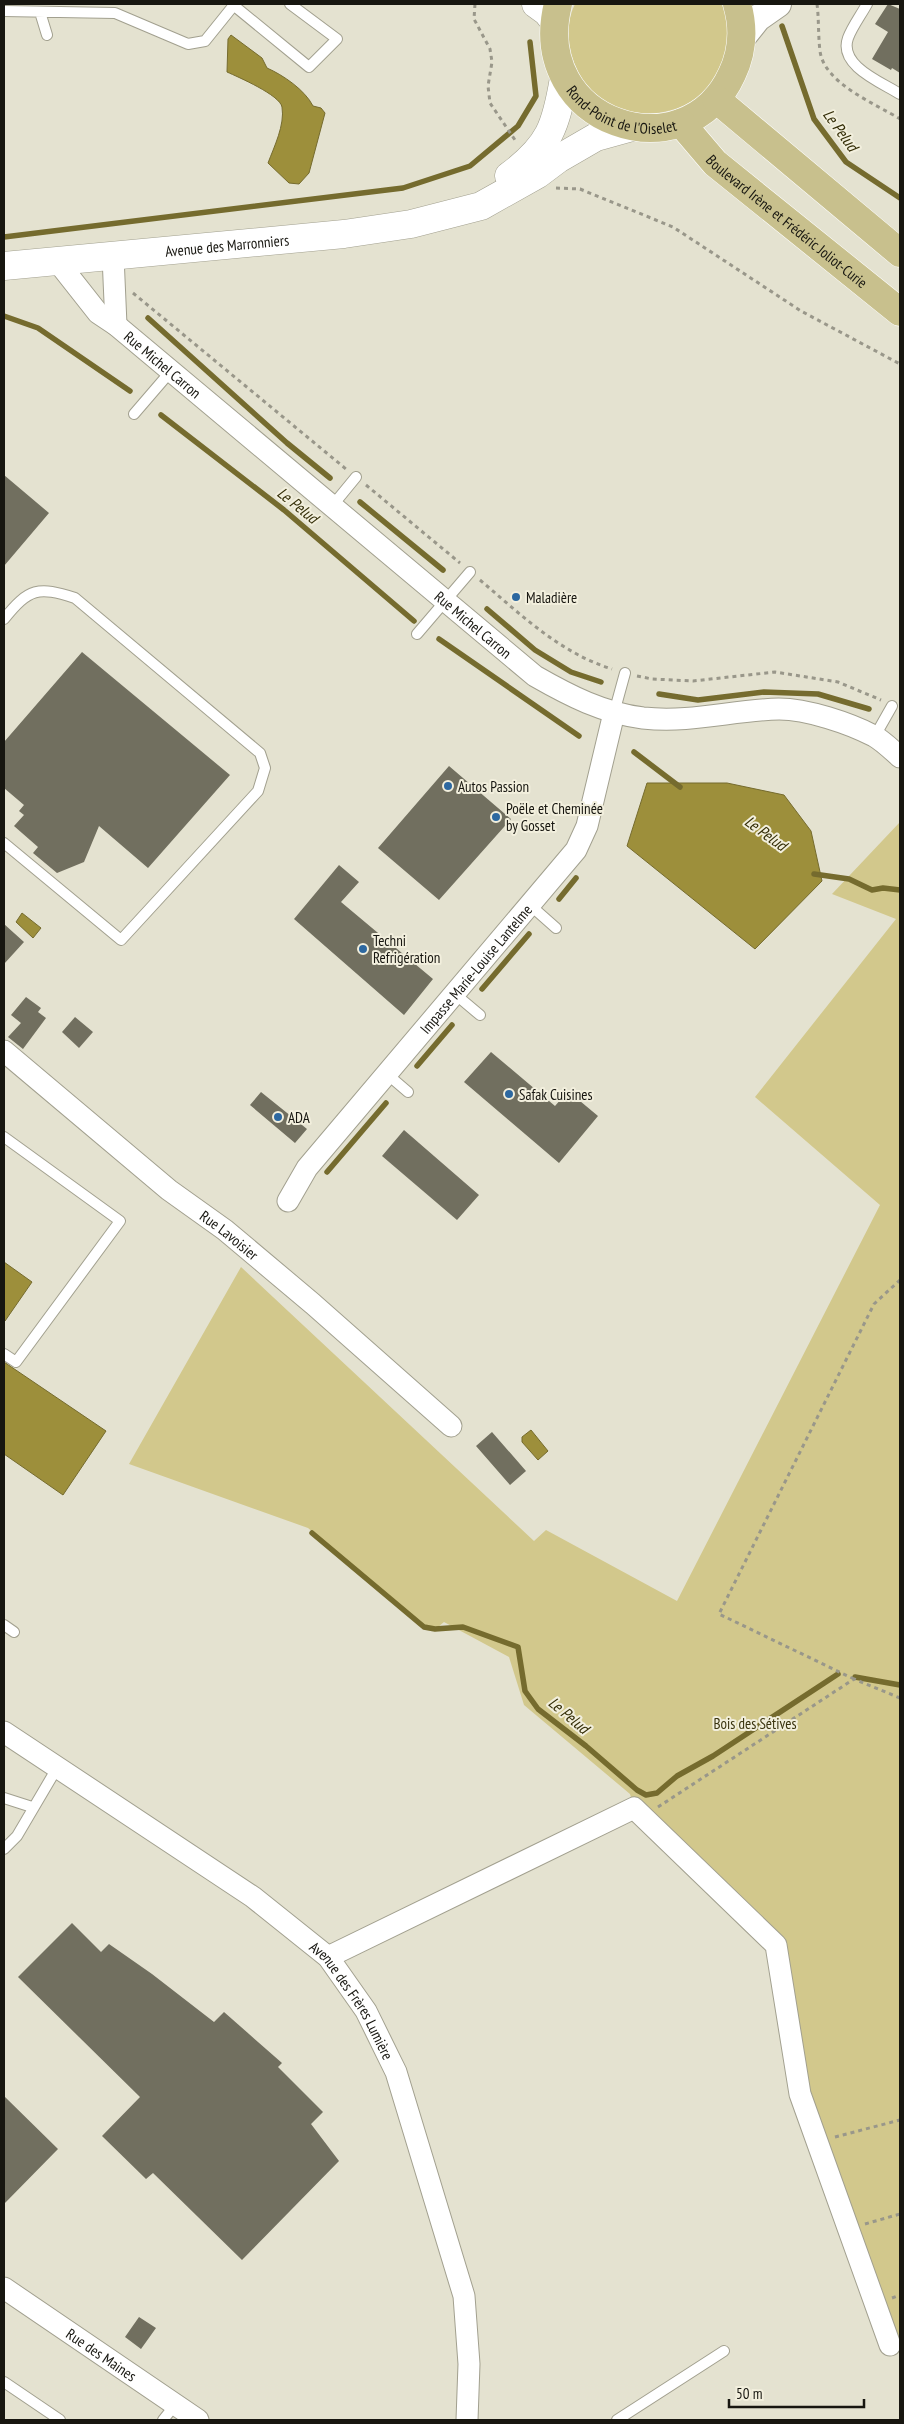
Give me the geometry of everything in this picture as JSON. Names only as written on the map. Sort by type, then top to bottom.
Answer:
[{"type":"main road","name":"Rond-Point de l'Oiselet","points":[[549,10],[556,60],[564,78],[581,101],[604,118],[632,127],[648,128],[681,123],[701,112],[716,99],[728,83],[738,61],[742,38],[741,17],[737,4]]},
{"type":"main road","name":"Avenue des Marronniers","points":[[448,213],[520,168],[547,139],[558,114],[564,78]]},
{"type":"main road","points":[[716,99],[900,253]]},
{"type":"main road","name":"Boulevard Irène et Frédéric Joliot-Curie","points":[[681,123],[715,163],[900,312]]},
{"type":"main road","name":"Avenue des Marronniers","points":[[4,266],[382,229],[481,206],[538,174],[558,158],[596,137],[632,127]]},
{"type":"street","points":[[742,38],[758,18],[778,4]]},
{"type":"street","name":"Rue Michel Carron","points":[[113,256],[116,325]]},
{"type":"street","name":"Rue Michel Carron","points":[[57,261],[98,313],[116,325],[333,505],[535,676],[577,700],[614,713],[644,718],[690,720],[780,709],[820,715],[875,736],[900,757]]},
{"type":"street","name":"Impasse Marie-Louise Lantelme","points":[[288,1201],[307,1168],[576,850],[586,826],[614,713]]},
{"type":"street","name":"Rue Lavoisier","points":[[4,1050],[169,1190],[225,1230],[306,1297],[451,1426]]},
{"type":"street","name":"Avenue des Frères Lumière","points":[[4,1732],[253,1897],[328,1957],[366,2011],[396,2072],[464,2296],[469,2364],[467,2420]]},
{"type":"street","points":[[328,1957],[634,1808],[776,1945],[800,2094],[815,2142],[890,2345]]},
{"type":"street","name":"Rue des Maines","points":[[4,2288],[169,2412],[198,2420]]},
{"type":"lane","points":[[4,11],[115,13],[188,44],[205,42],[233,4],[309,67],[337,39],[290,4]]},
{"type":"lane","points":[[867,4],[847,40],[847,51],[852,62],[860,70],[900,94]]},
{"type":"lane","points":[[40,12],[47,35]]},
{"type":"lane","points":[[134,414],[171,371]]},
{"type":"lane","points":[[333,505],[356,477]]},
{"type":"lane","points":[[417,634],[470,572]]},
{"type":"lane","points":[[4,619],[16,604],[34,592],[49,590],[75,598],[260,753],[265,768],[258,791],[121,940],[4,843]]},
{"type":"lane","points":[[614,713],[625,673]]},
{"type":"lane","points":[[875,736],[892,706]]},
{"type":"lane","points":[[530,905],[556,928]]},
{"type":"lane","points":[[455,994],[480,1015]]},
{"type":"lane","points":[[387,1074],[408,1092]]},
{"type":"lane","points":[[4,1138],[120,1221],[16,1362],[4,1354]]},
{"type":"lane","points":[[4,1625],[14,1632]]},
{"type":"lane","points":[[4,1849],[17,1836],[57,1768]]},
{"type":"lane","points":[[4,1798],[32,1808]]},
{"type":"lane","points":[[617,2420],[724,2351]]},
{"type":"lane","points":[[4,2382],[60,2420]]},
{"type":"path","points":[[475,4],[474,19],[490,49],[488,86],[490,103],[520,148]]},
{"type":"path","points":[[548,187],[580,189],[673,227],[801,310],[900,364]]},
{"type":"path","points":[[133,292],[543,634],[591,663],[652,679],[693,680],[775,672],[838,682],[892,706]]},
{"type":"path","points":[[900,1280],[874,1304],[719,1614],[854,1679],[900,1698]]},
{"type":"path","points":[[643,1817],[854,1679]]},
{"type":"path","points":[[815,2142],[900,2120]]},
{"type":"path","points":[[848,2229],[900,2214]]},
{"type":"green space","points":[[575,4],[722,4],[728,21],[729,31],[729,42],[725,58],[707,89],[687,104],[666,112],[642,113],[620,108],[599,97],[583,80],[572,56],[569,43],[569,29],[570,16]]},
{"type":"green space","name":"Bois des Sétives","points":[[900,822],[900,2350],[800,2094],[776,1945],[634,1808],[630,1794],[524,1705],[509,1657],[444,1622],[438,1627],[423,1625],[308,1528],[129,1464],[241,1267],[534,1541],[546,1530],[677,1601],[880,1205],[755,1097],[896,919],[832,894]]},
{"type":"water","points":[[231,35],[262,58],[267,68],[293,84],[305,94],[313,106],[321,108],[325,113],[309,173],[299,184],[289,183],[268,163],[282,121],[282,107],[280,102],[267,92],[227,72],[228,39]]},
{"type":"water","points":[[647,783],[727,783],[784,795],[811,831],[822,881],[755,949],[627,846]]},
{"type":"water","points":[[22,913],[41,928],[33,938],[16,922]]},
{"type":"water","points":[[4,1262],[32,1282],[5,1321],[4,1320]]},
{"type":"water","points":[[4,1362],[106,1431],[63,1495],[4,1454]]},
{"type":"water","points":[[531,1430],[548,1451],[538,1460],[522,1442],[522,1437]]},
{"type":"building","points":[[888,4],[900,9],[900,73],[872,59],[888,32],[875,24]]},
{"type":"building","points":[[4,475],[49,513],[4,566]]},
{"type":"building","points":[[82,652],[230,775],[148,868],[99,826],[84,862],[57,873],[33,853],[38,847],[14,826],[24,815],[19,811],[24,805],[4,788],[4,742]]},
{"type":"building","points":[[449,766],[511,819],[439,900],[378,848]]},
{"type":"building","name":"Techni Refrigération","points":[[339,865],[359,882],[341,902],[433,979],[404,1015],[294,919]]},
{"type":"building","points":[[4,924],[24,942],[4,964]]},
{"type":"building","points":[[26,997],[41,1008],[38,1012],[46,1018],[23,1049],[8,1037],[21,1023],[11,1015]]},
{"type":"building","points":[[75,1017],[93,1032],[79,1048],[62,1032]]},
{"type":"building","points":[[491,1052],[555,1106],[568,1091],[598,1116],[559,1163],[464,1082]]},
{"type":"building","name":"ADA","points":[[261,1092],[307,1129],[295,1143],[250,1105]]},
{"type":"building","points":[[404,1130],[479,1195],[457,1220],[382,1156]]},
{"type":"building","points":[[492,1432],[526,1471],[510,1485],[476,1446]]},
{"type":"building","points":[[72,1923],[101,1952],[109,1944],[152,1974],[214,2022],[224,2012],[282,2063],[278,2067],[323,2112],[311,2124],[339,2161],[242,2260],[153,2173],[146,2179],[102,2136],[140,2097],[18,1977]]},
{"type":"building","points":[[4,2096],[58,2149],[4,2204]]},
{"type":"building","points":[[139,2317],[156,2328],[141,2349],[125,2337]]},
{"type":"waterway","name":"Le Pelud","points":[[782,26],[814,119],[846,162],[900,198]]},
{"type":"waterway","points":[[4,237],[403,188],[470,166],[518,126],[536,96],[530,42]]},
{"type":"waterway","name":"Le Pelud","points":[[4,316],[38,328],[130,391]]},
{"type":"waterway","points":[[148,318],[287,443],[330,478]]},
{"type":"waterway","name":"Le Pelud","points":[[161,415],[284,510],[414,621]]},
{"type":"waterway","points":[[360,502],[443,570]]},
{"type":"waterway","points":[[487,609],[535,650],[571,672],[601,682]]},
{"type":"waterway","name":"Le Pelud","points":[[439,639],[579,736]]},
{"type":"waterway","points":[[659,694],[698,700],[764,692],[818,694],[869,709]]},
{"type":"waterway","name":"Le Pelud","points":[[634,752],[680,787]]},
{"type":"waterway","name":"Le Pelud","points":[[814,874],[849,879],[872,890],[883,888],[900,890]]},
{"type":"waterway","points":[[559,899],[576,878]]},
{"type":"waterway","points":[[482,989],[529,934]]},
{"type":"waterway","points":[[417,1066],[452,1025]]},
{"type":"waterway","points":[[327,1172],[386,1103]]},
{"type":"waterway","name":"Le Pelud","points":[[312,1533],[424,1627],[435,1629],[463,1627],[518,1647],[525,1691],[538,1709],[586,1746],[637,1790],[646,1795],[657,1793],[677,1776],[713,1756],[838,1674]]},
{"type":"waterway","name":"Le Pelud","points":[[855,1677],[900,1685]]},
{"type":"place","name":"Maladière","points":[[516,597]]},
{"type":"place","name":"Autos Passion","points":[[448,786]]},
{"type":"place","name":"Poële et Cheminée by Gosset","points":[[496,817]]},
{"type":"place","name":"Techni Refrigération","points":[[363,949]]},
{"type":"place","name":"Safak Cuisines","points":[[509,1094]]},
{"type":"place","name":"ADA","points":[[278,1117]]}]
